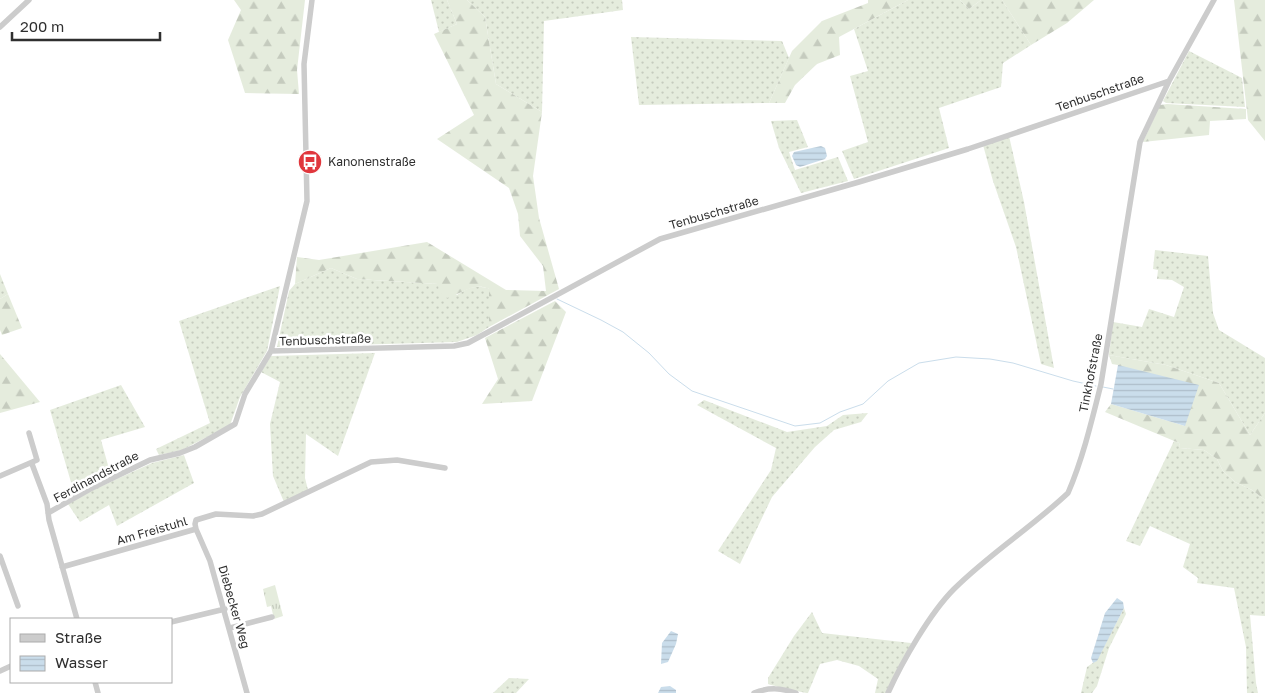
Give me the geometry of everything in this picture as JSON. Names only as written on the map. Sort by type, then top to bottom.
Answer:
[{"type":"street","points":[[0,27],[29,0]]},
{"type":"street","points":[[271,351],[307,201],[304,64],[312,0]]},
{"type":"street","name":"Tinkhofstraße","points":[[888,693],[925,627],[952,591],[976,568],[1068,492],[1074,480],[1101,384],[1140,142],[1169,81],[1214,0]]},
{"type":"street","name":"Tenbuschstraße","points":[[271,351],[454,346],[468,343],[660,239],[968,149],[1169,81]]},
{"type":"street","name":"Ferdinandstraße","points":[[48,514],[90,489],[150,460],[188,450],[235,424],[245,394],[271,351]]},
{"type":"street","name":"Ferdinandstraße","points":[[28,433],[37,458],[36,462],[32,464],[47,504],[48,514],[77,618]]},
{"type":"street","name":"Am Freistuhl","points":[[62,567],[196,529],[194,524],[196,520],[216,514],[253,516],[262,514],[371,462],[397,460],[445,468]]},
{"type":"street","points":[[0,476],[32,464]]},
{"type":"street","name":"Diebecker Weg","points":[[196,529],[210,561],[248,693]]},
{"type":"street","points":[[0,556],[18,606]]},
{"type":"street","points":[[172,622],[225,609]]},
{"type":"street","points":[[230,628],[272,617]]},
{"type":"street","points":[[754,693],[765,688],[775,688],[796,693]]},
{"type":"green space","points":[[234,0],[305,0],[297,70],[299,94],[245,93],[228,40],[241,10]]},
{"type":"green space","points":[[431,0],[447,0],[457,24],[439,32]]},
{"type":"green space","points":[[447,0],[467,0],[485,17],[496,84],[542,112],[533,176],[539,218],[559,289],[489,327],[489,289],[483,287],[473,288],[447,298],[439,292],[438,284],[357,279],[331,268],[295,284],[297,257],[319,260],[427,242],[506,290],[546,291],[543,266],[520,236],[518,214],[509,188],[437,139],[474,115],[434,34],[457,24]]},
{"type":"green space","points":[[467,0],[622,0],[623,10],[544,21],[542,112],[496,84],[485,17]]},
{"type":"green space","points":[[868,0],[908,0],[839,37],[840,55],[817,64],[795,85],[785,103],[769,103],[792,51],[822,21],[868,3]]},
{"type":"green space","points":[[908,0],[960,0],[969,9],[981,0],[1002,0],[1031,45],[1003,63],[1001,87],[939,108],[949,148],[854,179],[842,151],[868,142],[850,76],[868,71],[854,29]]},
{"type":"green space","points":[[960,0],[981,0],[969,9]]},
{"type":"green space","points":[[1002,0],[1094,0],[1067,23],[1031,45]]},
{"type":"green space","points":[[1234,0],[1265,0],[1265,141],[1248,120]]},
{"type":"green space","points":[[631,37],[782,41],[789,58],[769,103],[639,105]]},
{"type":"green space","points":[[1189,51],[1242,78],[1245,107],[1166,103],[1163,101]]},
{"type":"green space","points":[[1160,105],[1246,109],[1246,119],[1210,121],[1209,135],[1143,142]]},
{"type":"green space","points":[[797,120],[808,147],[789,152],[795,170],[838,157],[848,181],[801,193],[779,148],[771,121]]},
{"type":"green space","points":[[1009,136],[1024,202],[1054,368],[1041,364],[1016,247],[993,181],[983,145]]},
{"type":"green space","points":[[1155,250],[1208,256],[1213,313],[1219,330],[1265,358],[1265,413],[1250,435],[1219,383],[1166,365],[1109,355],[1113,322],[1142,327],[1149,309],[1174,317],[1184,287],[1172,280],[1157,279],[1158,270],[1153,269]]},
{"type":"green space","points":[[331,268],[357,279],[438,284],[457,295],[472,288],[489,289],[489,327],[477,335],[457,342],[277,347],[289,291],[295,284]]},
{"type":"green space","points":[[0,274],[8,294],[0,299]]},
{"type":"green space","points":[[280,286],[267,351],[240,397],[230,425],[182,450],[159,455],[156,449],[210,423],[179,321]]},
{"type":"green space","points":[[8,294],[22,328],[2,335],[0,330],[0,299]]},
{"type":"green space","points":[[555,301],[566,312],[532,401],[482,404],[498,379],[485,338]]},
{"type":"green space","points":[[375,353],[338,456],[306,434],[305,478],[308,490],[284,502],[273,476],[270,424],[280,382],[261,372],[271,356]]},
{"type":"green space","points":[[0,354],[40,402],[0,413]]},
{"type":"green space","points":[[1109,355],[1166,365],[1219,383],[1250,435],[1265,413],[1265,500],[1252,490],[1235,482],[1223,471],[1217,459],[1204,450],[1180,448],[1179,443],[1105,412],[1111,404],[1185,426],[1118,365],[1112,364]]},
{"type":"green space","points":[[121,385],[145,427],[101,440],[111,476],[75,496],[50,410]]},
{"type":"green space","points":[[704,400],[787,432],[827,426],[843,415],[868,413],[861,422],[834,430],[815,447],[772,497],[740,564],[718,551],[771,470],[776,448],[697,405]]},
{"type":"green space","points":[[1174,441],[1179,443],[1180,448],[1204,450],[1217,459],[1223,471],[1235,482],[1252,490],[1265,500],[1265,616],[1250,615],[1258,693],[1247,693],[1246,647],[1234,588],[1197,583],[1198,578],[1183,567],[1190,544],[1150,526],[1140,546],[1126,541]]},
{"type":"green space","points":[[184,455],[194,483],[117,526],[109,505],[80,522],[68,504],[93,490],[152,463]]},
{"type":"green space","points":[[275,585],[283,616],[274,619],[271,606],[267,607],[263,589]]},
{"type":"green space","points":[[1124,608],[1126,614],[1109,648],[1097,686],[1092,693],[1081,693],[1087,667],[1097,660]]},
{"type":"green space","points":[[812,612],[822,633],[911,643],[910,649],[886,693],[875,693],[878,679],[859,666],[837,660],[820,664],[808,693],[768,684],[768,678],[794,636]]},
{"type":"green space","points":[[509,678],[529,679],[516,693],[493,693]]},
{"type":"water","points":[[821,146],[825,148],[827,156],[825,159],[800,167],[796,165],[792,156],[794,152]]},
{"type":"water","points":[[1118,365],[1199,385],[1185,426],[1111,404]]},
{"type":"water","points":[[1117,598],[1123,602],[1124,608],[1097,661],[1093,663],[1091,658],[1105,613]]},
{"type":"water","points":[[671,631],[678,634],[676,644],[668,662],[661,664],[662,643]]},
{"type":"water","points":[[670,686],[676,690],[676,693],[658,693],[661,687]]},
{"type":"waterway","points":[[557,299],[623,332],[649,353],[669,374],[692,391],[795,426],[820,423],[840,412],[863,404],[888,381],[919,363],[956,357],[990,359],[1013,363],[1096,386]]},
{"type":"waterway","points":[[1103,387],[1113,389]]},
{"type":"place","name":"Kanonenstraße","points":[[310,162]]}]
